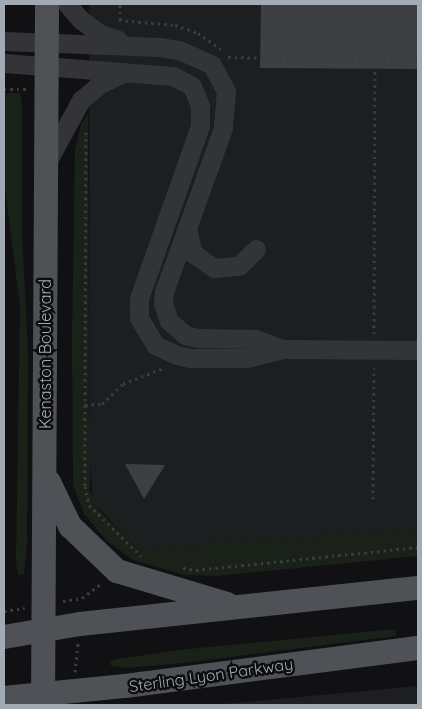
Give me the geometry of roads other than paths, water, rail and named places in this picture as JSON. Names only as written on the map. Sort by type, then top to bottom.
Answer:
[{"type":"main road","name":"Kenaston Boulevard","points":[[43,699],[45,65],[47,4]]},
{"type":"main road","points":[[45,473],[70,526],[117,571],[154,584],[243,608]]},
{"type":"main road","points":[[4,636],[80,624],[418,588]]},
{"type":"main road","name":"Sterling Lyon Parkway","points":[[4,698],[43,699],[73,691],[418,648]]},
{"type":"main road","points":[[104,705],[125,686]]},
{"type":"street","points":[[68,4],[81,20],[100,34],[128,44]]},
{"type":"street","points":[[4,41],[128,44],[179,50],[196,56],[212,65],[226,91],[223,128],[164,292],[166,313],[174,328],[198,338],[256,339],[282,350]]},
{"type":"street","points":[[4,63],[173,76],[184,80],[192,86],[200,106],[200,126],[139,298],[139,318],[142,328],[155,345],[183,356],[247,358],[282,350],[418,350]]},
{"type":"street","points":[[46,164],[81,100],[100,84],[125,73]]},
{"type":"street","points":[[187,228],[193,253],[214,268],[239,266],[256,249]]}]
